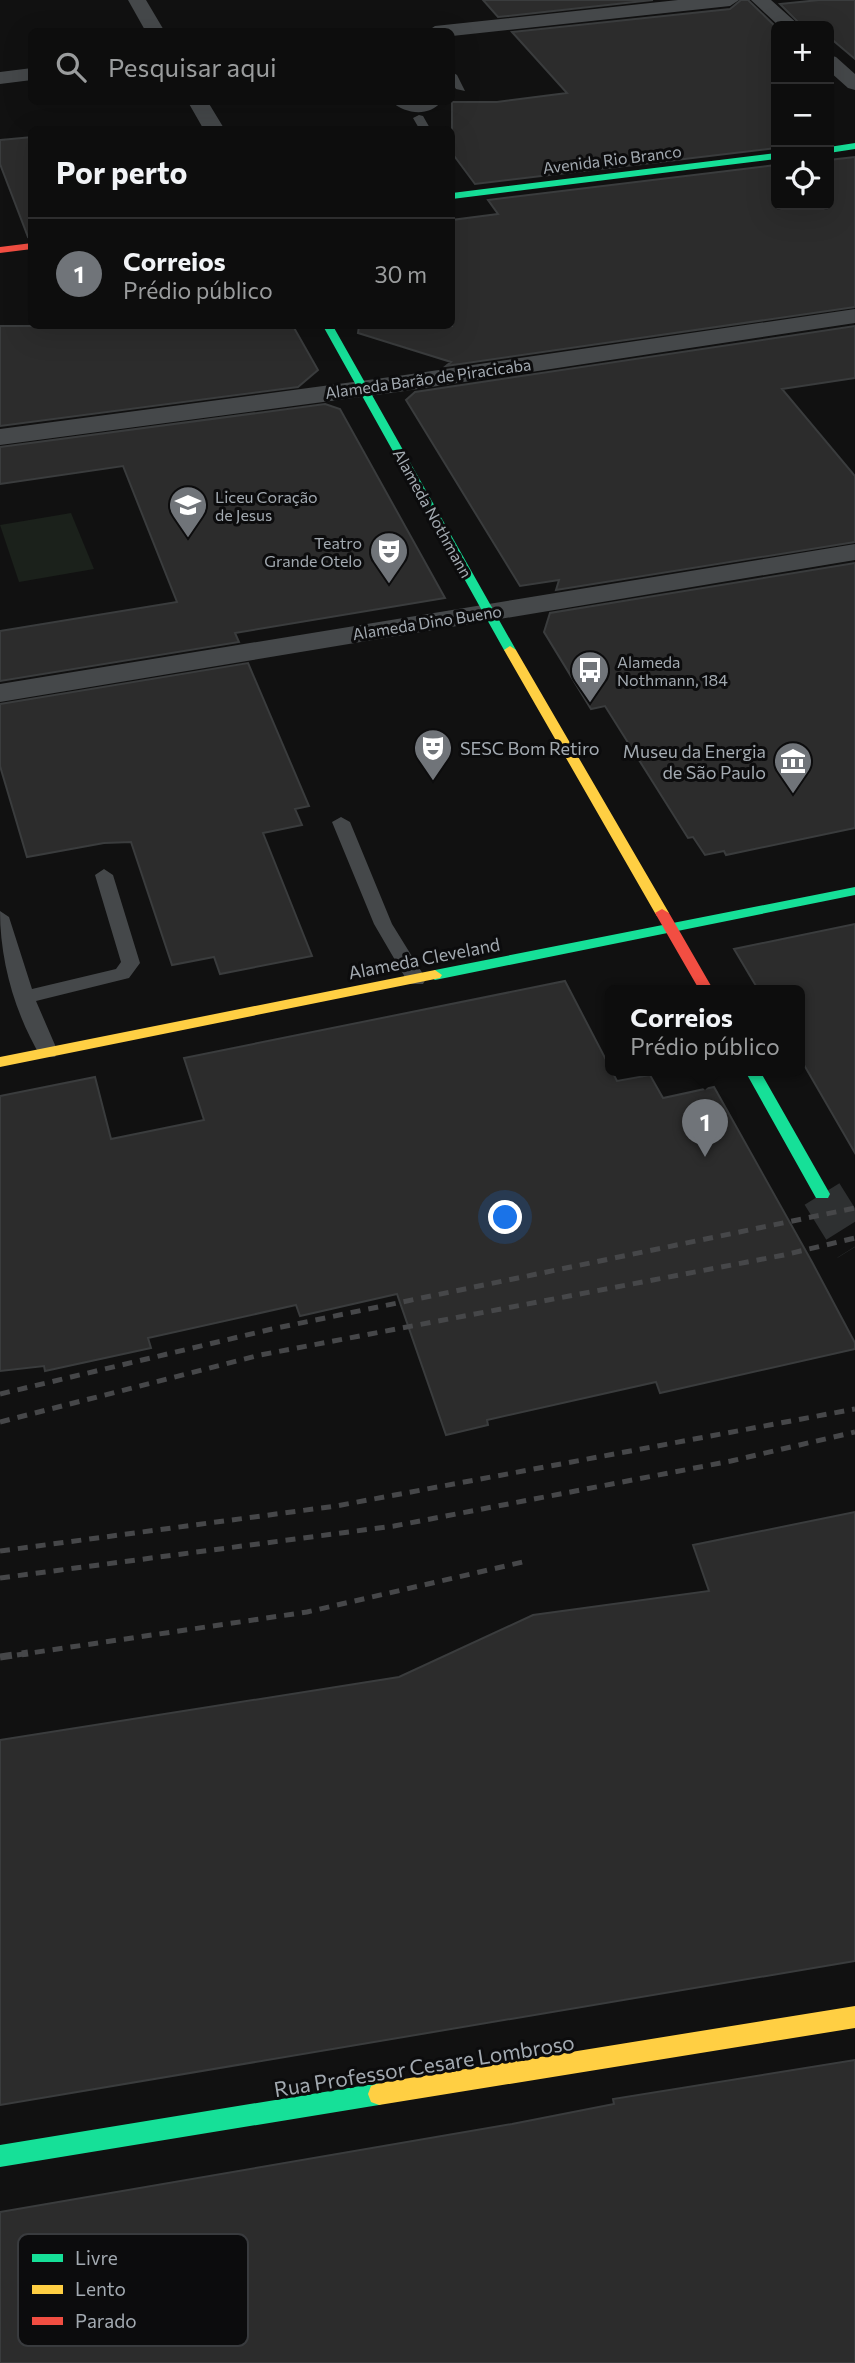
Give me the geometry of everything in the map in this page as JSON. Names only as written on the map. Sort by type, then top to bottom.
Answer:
[{"type":"street","points":[[137,0],[154,28]]},
{"type":"street","points":[[455,30],[730,0]]},
{"type":"street","points":[[760,0],[784,21]]},
{"type":"street","points":[[834,65],[855,84]]},
{"type":"street","points":[[0,78],[28,75]]},
{"type":"street","points":[[200,105],[213,126]]},
{"type":"street","points":[[834,149],[855,146]]},
{"type":"street","name":"Avenida Rio Branco","points":[[455,196],[771,157]]},
{"type":"street","points":[[0,250],[28,246]]},
{"type":"street","name":"Alameda Barão de Piracicaba","points":[[0,437],[855,316]]},
{"type":"street","name":"Alameda Nothmann","points":[[330,329],[488,612],[704,985]]},
{"type":"street","name":"Alameda Dino Bueno","points":[[0,693],[855,552]]},
{"type":"street","name":"Alameda Cleveland","points":[[0,1062],[855,891]]},
{"type":"street","points":[[755,1076],[822,1194]]},
{"type":"street","name":"Rua Professor Cesare Lombroso","points":[[0,2156],[855,2017]]},
{"type":"lane","points":[[455,80],[461,89]]},
{"type":"lane","points":[[404,105],[412,109],[432,105]]},
{"type":"lane","points":[[419,118],[424,126]]},
{"type":"lane","points":[[341,822],[383,924],[416,979]]},
{"type":"lane","points":[[25,998],[122,974],[131,963],[104,875]]},
{"type":"lane","points":[[0,917],[25,998],[48,1052]]},
{"type":"shaded area","points":[[71,513],[94,569],[19,582],[0,525]]},
{"type":"building","points":[[483,0],[653,0],[498,17]]},
{"type":"building","points":[[741,0],[748,0],[771,22],[771,149],[475,184],[455,157],[452,105],[455,105],[455,102],[497,102],[567,93],[512,32],[730,9]]},
{"type":"building","points":[[855,0],[855,59],[834,41],[834,21],[797,21],[780,4]]},
{"type":"building","points":[[28,137],[28,237],[0,164],[0,140]]},
{"type":"building","points":[[855,157],[855,307],[446,366],[451,362],[358,333],[359,329],[455,329],[455,220],[498,214],[488,200],[771,166],[771,210],[834,210],[834,159]]},
{"type":"building","points":[[0,326],[28,326],[28,329],[295,329],[318,370],[298,387],[0,426]]},
{"type":"building","points":[[855,326],[855,378],[782,389],[855,476],[855,542],[556,590],[559,580],[520,586],[406,400],[415,392]]},
{"type":"building","name":"Liceu Coração de Jesus","points":[[325,404],[340,409],[445,598],[235,633],[239,642],[0,681],[0,631],[177,602],[123,466],[0,484],[0,447]]},
{"type":"building","points":[[855,563],[855,828],[726,855],[724,851],[705,855],[693,837],[688,838],[605,706],[591,709],[544,632],[550,613]]},
{"type":"building","points":[[248,663],[309,806],[295,809],[302,825],[263,833],[312,956],[220,974],[214,957],[172,965],[131,842],[104,843],[27,857],[0,766],[0,704]]},
{"type":"building","points":[[855,924],[855,1153],[805,1067],[805,985],[755,985],[734,949]]},
{"type":"building","points":[[565,981],[605,1058],[605,1076],[614,1076],[617,1081],[651,1076],[663,1098],[714,1087],[812,1262],[855,1343],[855,1349],[660,1393],[656,1382],[487,1420],[488,1425],[446,1435],[397,1294],[300,1316],[296,1305],[148,1338],[151,1348],[45,1371],[44,1366],[0,1371],[0,1096],[95,1077],[111,1139],[204,1120],[184,1058]]},
{"type":"building","points":[[855,1512],[855,1961],[0,2105],[0,1740],[399,1677],[533,1615],[709,1591],[693,1545]]},
{"type":"building","points":[[855,2060],[855,2363],[0,2363],[0,2212],[512,2124],[614,2104],[613,2099]]},
{"type":"tunnel","points":[[822,1194],[855,1247]]},
{"type":"railway","points":[[0,1394],[272,1329],[855,1208]]},
{"type":"railway","points":[[0,1422],[260,1355],[784,1255],[855,1238]]},
{"type":"railway","points":[[0,1551],[336,1506],[855,1409]]},
{"type":"railway","points":[[0,1578],[394,1526],[731,1461],[855,1432]]},
{"type":"railway","points":[[17,1655],[307,1612],[527,1561]]},
{"type":"railway","points":[[0,1657],[28,1653]]},
{"type":"traffic: fast","points":[[834,149],[855,146]]},
{"type":"traffic: fast","points":[[455,196],[771,157]]},
{"type":"traffic: fast","points":[[330,329],[510,650]]},
{"type":"traffic: fast","points":[[435,975],[855,891]]},
{"type":"traffic: fast","points":[[755,1076],[822,1194]]},
{"type":"traffic: fast","points":[[0,2156],[379,2094]]},
{"type":"traffic: slow","points":[[510,650],[662,913]]},
{"type":"traffic: slow","points":[[0,1062],[435,975]]},
{"type":"traffic: slow","points":[[379,2094],[855,2017]]},
{"type":"traffic: jam","points":[[0,250],[28,246]]},
{"type":"traffic: jam","points":[[662,913],[704,985]]},
{"type":"place","name":"Liceu Coração de Jesus","points":[[188,539]]},
{"type":"place","name":"Teatro Grande Otelo","points":[[389,585]]},
{"type":"place","name":"Alameda Nothmann, 184","points":[[590,704]]},
{"type":"place","name":"SESC Bom Retiro","points":[[433,782]]},
{"type":"place","name":"Museu da Energia de São Paulo","points":[[793,795]]},
{"type":"place","name":"Correios","points":[[705,1157]]}]
